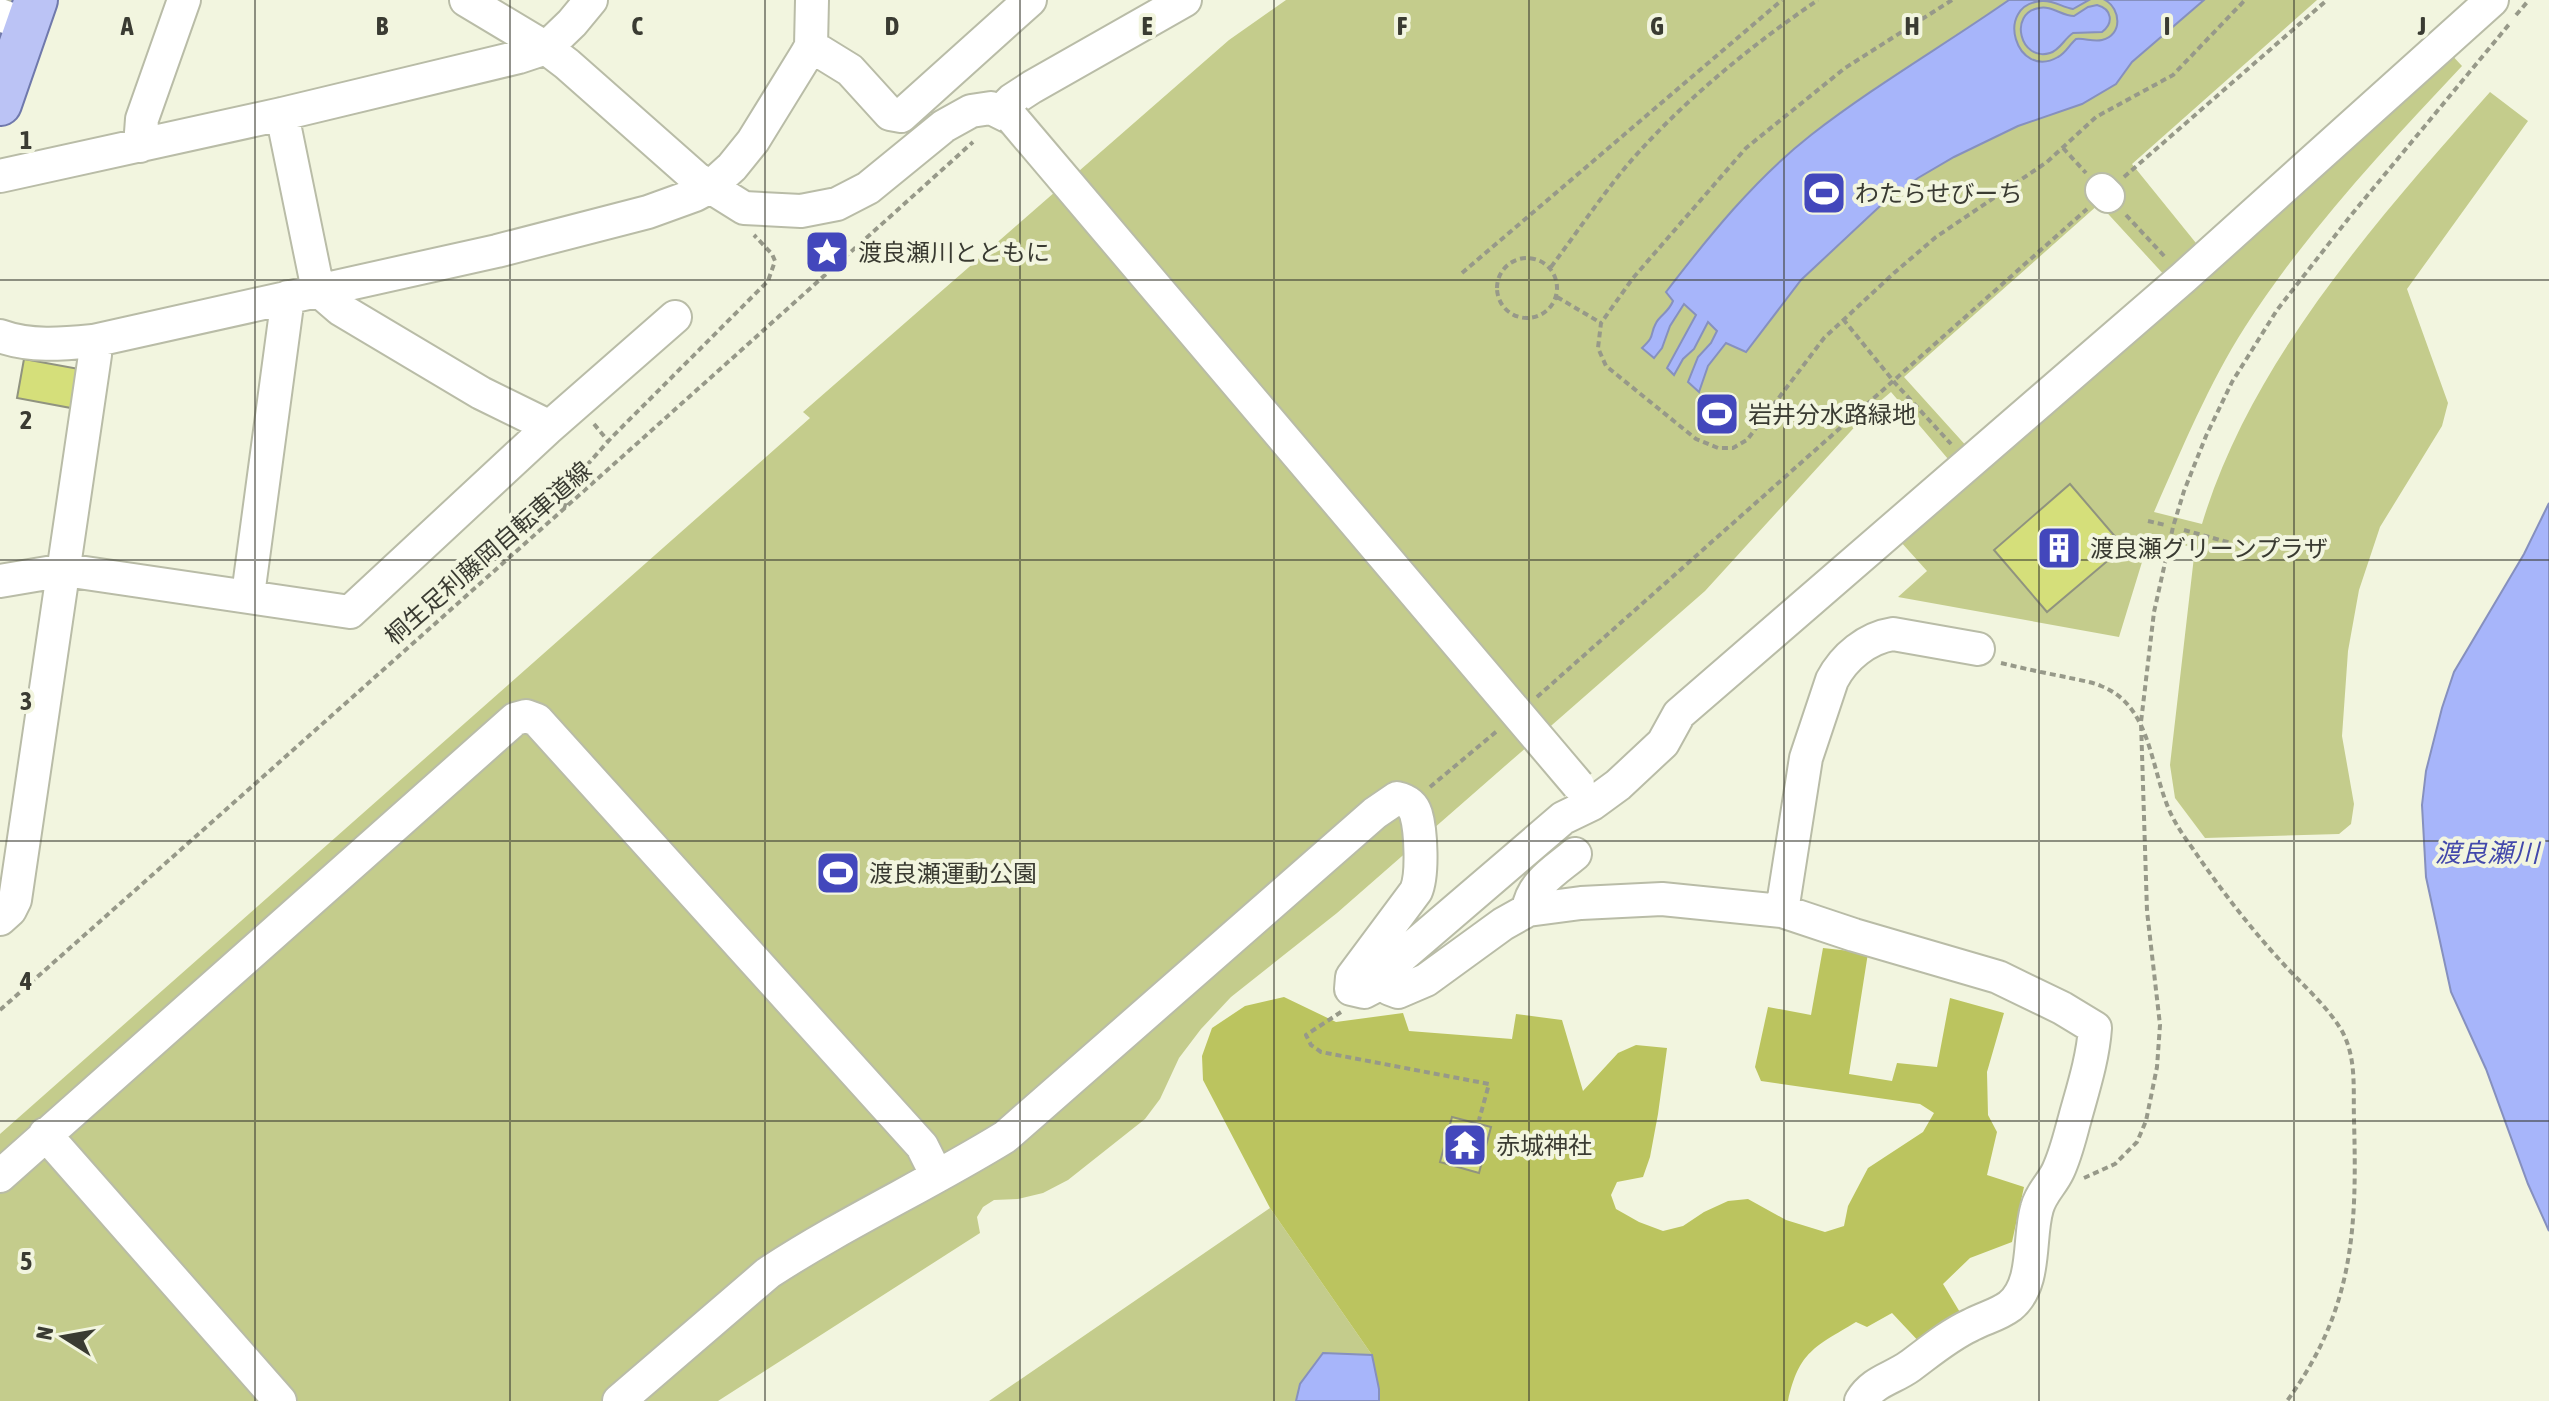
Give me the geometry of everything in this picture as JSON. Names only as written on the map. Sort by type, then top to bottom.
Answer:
[{"type":"main road","points":[[0,104],[21,13]]},
{"type":"street","points":[[140,146],[142,119],[184,0]]},
{"type":"street","points":[[466,0],[546,48],[710,187],[744,208],[801,211],[837,204],[868,188],[944,126],[971,111],[983,107],[1007,115],[1585,794]]},
{"type":"street","points":[[0,176],[282,114],[485,66],[546,48],[591,0]]},
{"type":"street","points":[[0,336],[43,344],[93,341],[497,251],[682,201],[710,187],[732,167],[753,141],[811,46],[812,0]]},
{"type":"street","points":[[811,46],[850,70],[890,114],[901,116],[1030,0]]},
{"type":"street","points":[[1007,115],[1012,100],[1032,87],[1185,0]]},
{"type":"street","points":[[1375,987],[1402,956],[1563,818],[1585,794],[1618,785],[1663,743],[1679,714],[2183,278],[2492,0]]},
{"type":"street","points":[[248,595],[303,293],[282,114]]},
{"type":"street","points":[[303,293],[340,309],[481,393],[540,422],[547,429]]},
{"type":"street","points":[[0,581],[65,570],[350,612],[547,429],[675,317]]},
{"type":"street","points":[[0,919],[15,900],[95,355],[93,341]]},
{"type":"street","points":[[1782,911],[1806,758],[1838,669],[1848,657],[1881,635],[1893,634],[1978,649]]},
{"type":"street","points":[[0,1176],[515,719],[526,716],[537,720],[922,1146],[937,1176]]},
{"type":"street","points":[[619,1401],[768,1273],[1005,1137],[1387,803],[1397,798],[1407,801],[1415,811],[1420,881],[1416,891],[1352,977],[1351,989],[1375,987],[1398,992],[1417,985],[1528,910],[1581,903],[1662,899],[1782,911],[1998,977],[2095,1028],[2063,1157],[2054,1180],[2041,1195],[2036,1209],[2026,1276],[2018,1297],[2010,1306],[1970,1325],[1901,1372],[1879,1381],[1861,1401]]},
{"type":"street","points":[[1528,910],[1539,883],[1575,854]]},
{"type":"street","points":[[45,1134],[280,1401]]},
{"type":"path","points":[[1462,273],[1782,0]]},
{"type":"path","points":[[1551,267],[1625,169],[1662,129],[1741,59],[1818,0]]},
{"type":"path","points":[[1952,0],[1845,68],[1746,148],[1633,278],[1601,323],[1598,348],[1606,366],[1696,439],[1718,448],[1733,448],[1747,440],[1824,338],[1843,319],[1936,237],[2047,162],[2096,117],[2173,75],[2245,0]]},
{"type":"path","points":[[1530,703],[2327,0]]},
{"type":"path","points":[[2054,1180],[2085,1178],[2107,1168],[2127,1154],[2137,1142],[2146,1121],[2157,1067],[2160,1025],[2147,911],[2141,722],[2154,612],[2173,527],[2206,436],[2232,382],[2277,310],[2529,0]]},
{"type":"path","name":"桐生足利藤岡自転車道線","points":[[0,1010],[978,138]]},
{"type":"path","points":[[2105,193],[2166,259]]},
{"type":"path","points":[[563,511],[579,474],[768,281],[775,261],[752,233]]},
{"type":"path","points":[[1534,257],[1551,267],[1558,286],[1557,297],[1545,313],[1526,318],[1507,311],[1497,294],[1500,274],[1514,260],[1534,257]]},
{"type":"path","points":[[1557,297],[1601,323]]},
{"type":"path","points":[[1843,319],[1952,446]]},
{"type":"path","points":[[2148,521],[2165,525]]},
{"type":"path","points":[[2184,530],[2231,543]]},
{"type":"path","points":[[1978,649],[2000,663],[2100,685],[2120,696],[2141,722],[2176,825],[2230,900],[2323,1006],[2349,1046],[2353,1065],[2354,1118],[2352,1241],[2334,1320],[2287,1401]]},
{"type":"path","points":[[1407,801],[1423,793],[1506,724]]},
{"type":"path","points":[[1375,987],[1306,1035],[1311,1045],[1321,1052],[1489,1084],[1479,1120]]},
{"type":"green space","points":[[1286,0],[2317,0],[2132,164],[2200,248],[2449,52],[2462,66],[2320,224],[2245,327],[2208,394],[2154,512],[2202,524],[2224,464],[2252,405],[2285,348],[2363,241],[2490,92],[2528,121],[2407,289],[2448,403],[2442,426],[2380,527],[2359,590],[2348,651],[2342,736],[2354,804],[2351,824],[2339,834],[2205,838],[2175,798],[2170,765],[2195,548],[2150,536],[2119,637],[1898,597],[1927,571],[1900,541],[1954,466],[1891,392],[1871,409],[1705,591],[1337,913],[1231,997],[1179,1058],[1160,1099],[1145,1119],[1068,1180],[1043,1193],[1018,1199],[994,1200],[983,1207],[977,1217],[980,1233],[718,1401],[0,1401],[0,1134],[810,418],[803,412],[1229,40]],"holes":[[[2099,204],[2167,278],[1969,449],[1904,377]]]},
{"type":"green space","points":[[1823,948],[1868,953],[1849,1074],[1892,1081],[1897,1063],[1937,1067],[1950,998],[2004,1013],[1987,1072],[1988,1115],[1997,1132],[1987,1175],[2024,1187],[2012,1242],[1970,1258],[1943,1284],[1964,1319],[1923,1346],[1892,1313],[1867,1327],[1856,1322],[1811,1352],[1798,1371],[1788,1401],[1379,1401],[1372,1355],[1270,1208],[1203,1080],[1202,1056],[1212,1028],[1245,1006],[1284,997],[1336,1022],[1403,1013],[1409,1031],[1512,1039],[1516,1014],[1562,1020],[1583,1091],[1618,1053],[1636,1045],[1667,1048],[1650,1157],[1643,1177],[1617,1182],[1611,1195],[1616,1209],[1663,1231],[1683,1226],[1728,1201],[1748,1199],[1786,1220],[1825,1232],[1844,1226],[1848,1206],[1868,1168],[1923,1132],[1934,1113],[1920,1104],[1761,1081],[1755,1067],[1768,1007],[1811,1015]]},
{"type":"green space","points":[[1270,1208],[1372,1355],[1323,1353],[1300,1384],[1296,1401],[989,1401]]},
{"type":"water","name":"わたらせびーち","points":[[2009,0],[2089,0],[2073,9],[2042,1],[2027,5],[2018,14],[2014,26],[2022,51],[2031,59],[2043,62],[2061,55],[2076,39],[2102,40],[2114,33],[2117,15],[2105,0],[2204,0],[2132,62],[2116,84],[2082,104],[2018,126],[1954,157],[1918,178],[1879,207],[1801,280],[1746,352],[1726,343],[1708,366],[1699,392],[1688,382],[1698,357],[1717,331],[1708,322],[1694,349],[1683,359],[1674,375],[1667,368],[1696,315],[1684,304],[1654,358],[1642,348],[1673,301],[1666,292],[1716,229],[1771,170],[1835,117]]},
{"type":"water","points":[[2097,5],[2106,10],[2110,17],[2102,32],[2073,33],[2050,53],[2040,54],[2025,44],[2021,27],[2023,18],[2029,12],[2043,7],[2074,16]]},
{"type":"water","name":"渡良瀬川","points":[[2549,503],[2549,1231],[2528,1184],[2486,1069],[2451,992],[2426,877],[2422,805],[2426,771],[2454,672],[2524,554]]},
{"type":"water","points":[[1323,1353],[1372,1355],[1379,1401],[1296,1401],[1300,1384]]},
{"type":"building","points":[[24,359],[79,369],[71,408],[17,398]]},
{"type":"building","name":"渡良瀬グリーンプラザ","points":[[2070,484],[2124,547],[2047,612],[1994,550]]},
{"type":"building","name":"赤城神社","points":[[1452,1117],[1491,1127],[1479,1173],[1440,1162]]},
{"type":"place","name":"わたらせびーち","points":[[1824,193]]},
{"type":"place","name":"渡良瀬川とともに","points":[[827,252]]},
{"type":"place","name":"岩井分水路緑地","points":[[1717,414]]},
{"type":"place","name":"渡良瀬グリーンプラザ","points":[[2059,548]]},
{"type":"place","name":"渡良瀬運動公園","points":[[838,873]]},
{"type":"place","name":"赤城神社","points":[[1465,1145]]}]
